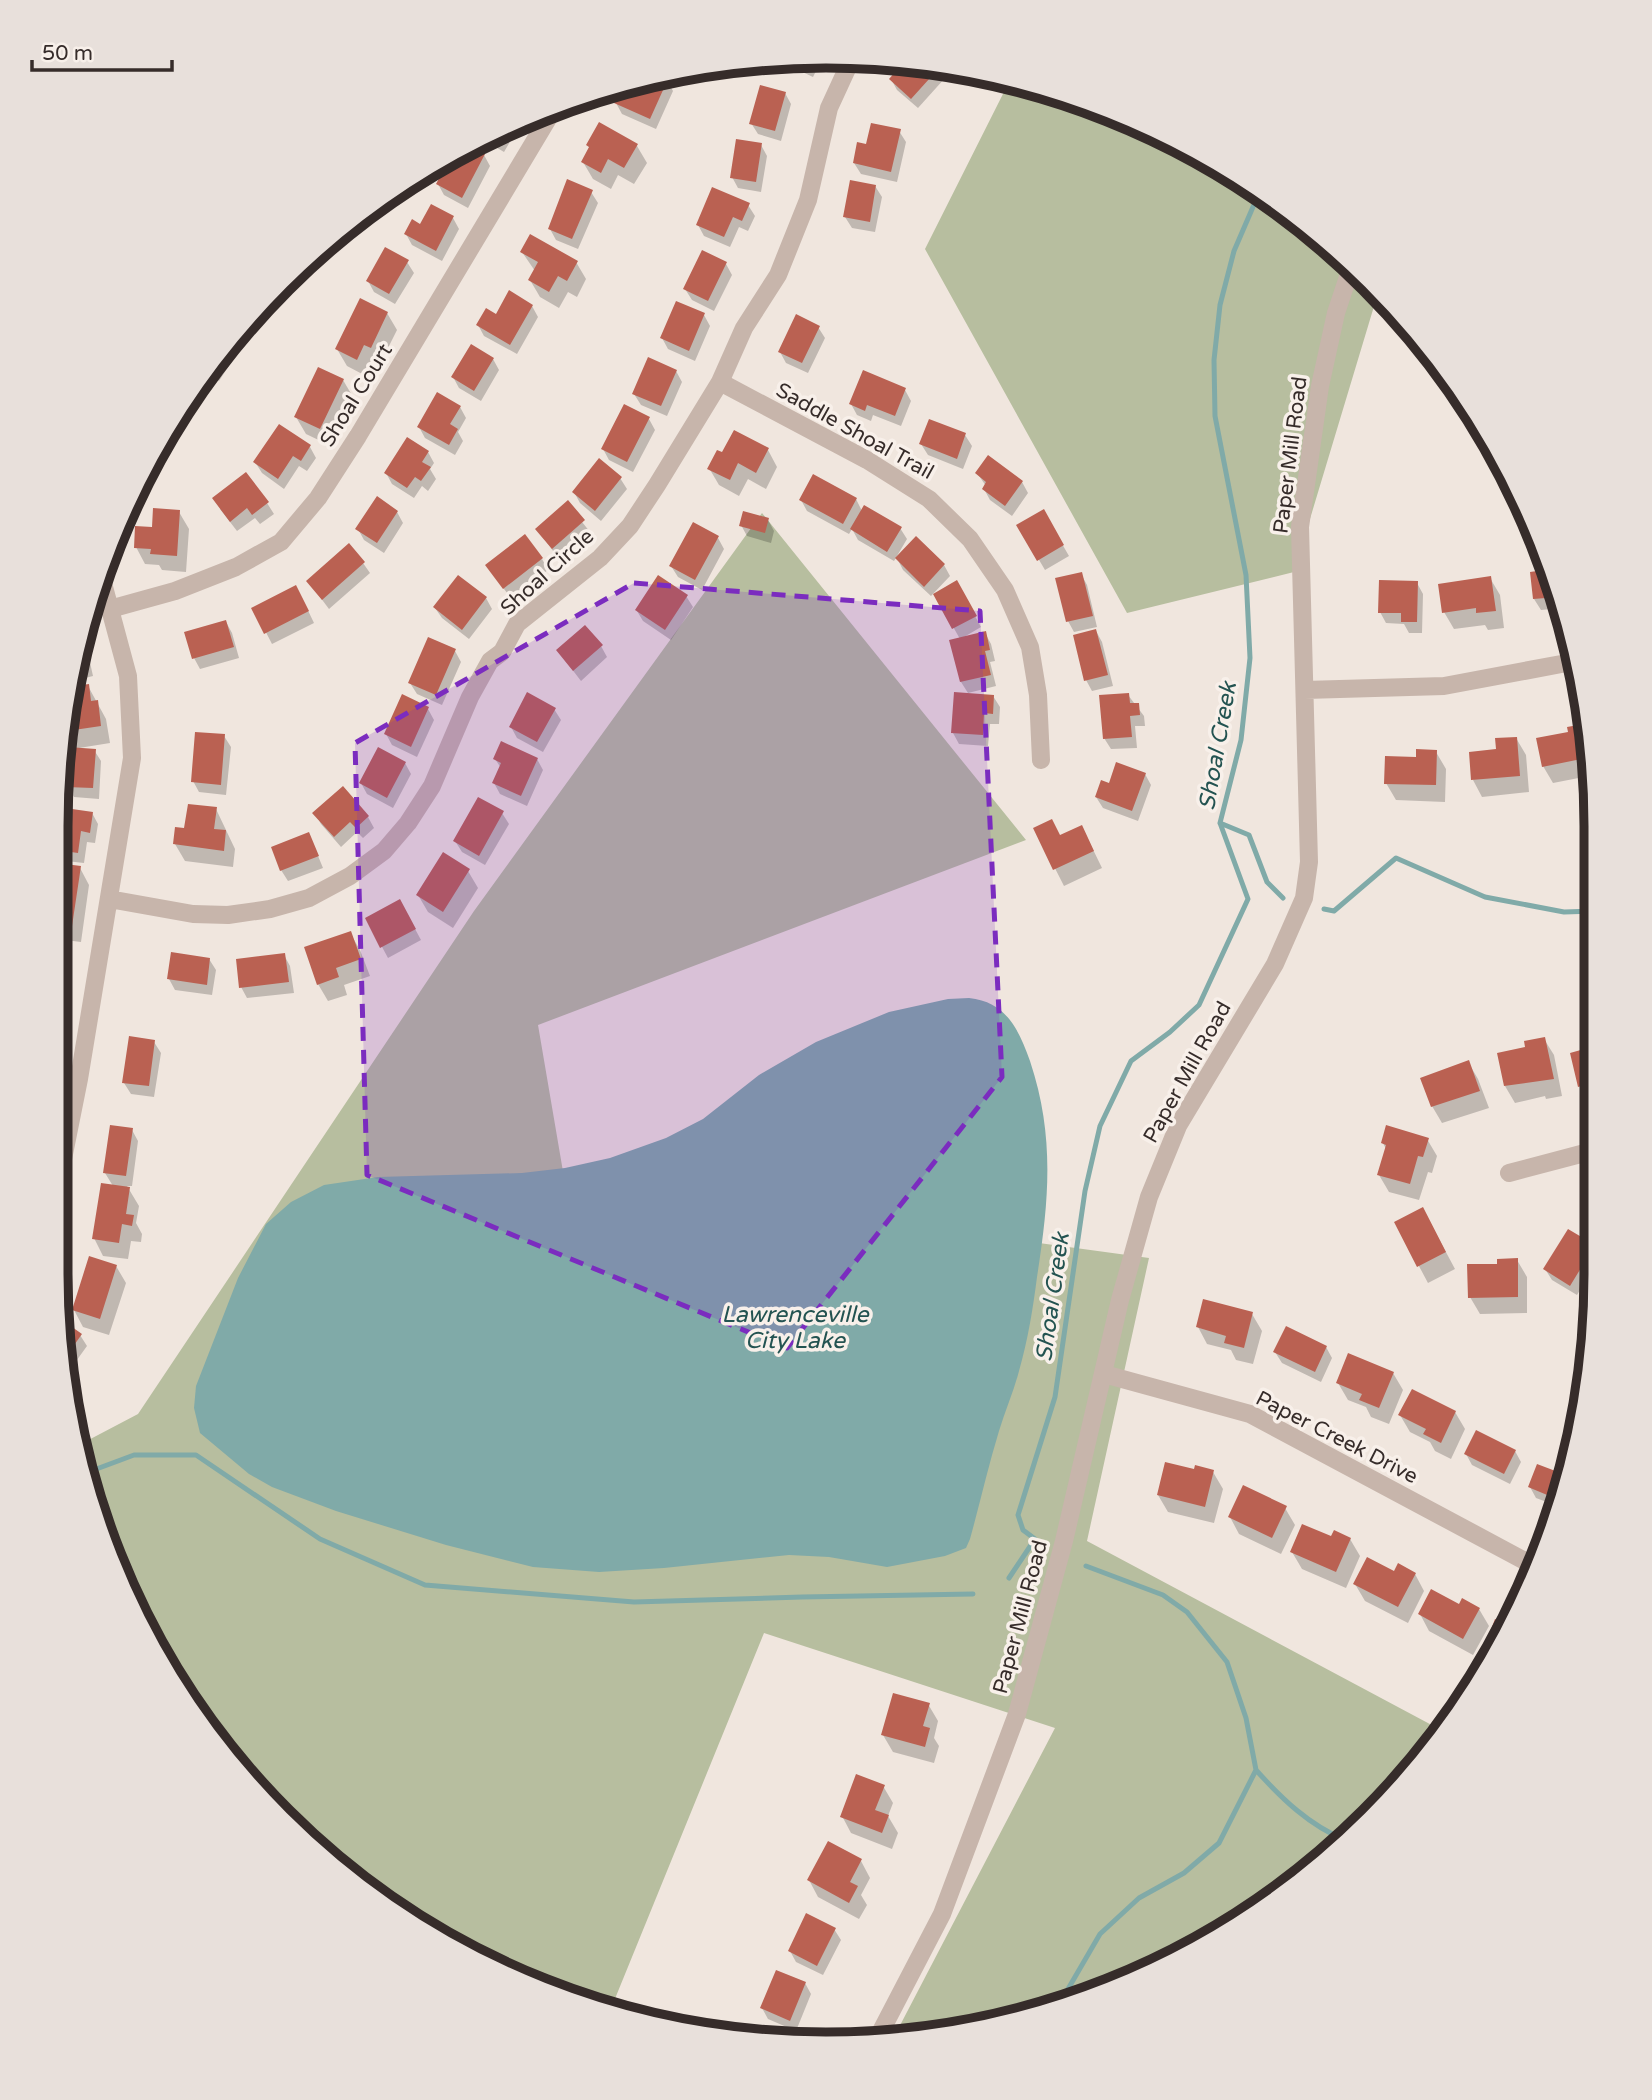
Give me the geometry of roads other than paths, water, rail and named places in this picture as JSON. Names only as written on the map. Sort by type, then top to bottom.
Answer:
[{"type":"street","name":"Shoal Circle","points":[[109,899],[193,914],[228,915],[270,909],[309,898],[350,877],[384,850],[408,823],[432,786],[470,696],[490,661],[502,652],[517,624],[600,558],[630,526],[720,382],[744,328],[778,275],[808,200],[829,108],[847,69]]},
{"type":"street","name":"Shoal Court","points":[[110,609],[175,591],[236,567],[281,542],[318,498],[358,436],[546,122]]},
{"type":"street","name":"Paper Mill Road","points":[[882,2029],[942,1914],[1017,1714],[1064,1542],[1120,1300],[1149,1197],[1178,1126],[1275,964],[1304,898],[1309,862],[1300,527],[1320,386],[1336,313],[1348,277]]},
{"type":"street","name":"Saddle Shoal Trail","points":[[720,382],[895,477],[929,499],[970,539],[1006,590],[1030,647],[1038,695],[1041,760]]},
{"type":"street","points":[[68,1134],[132,758],[128,676],[105,591]]},
{"type":"street","points":[[1304,690],[1444,686],[1566,663]]},
{"type":"street","points":[[1509,1174],[1584,1153]]},
{"type":"street","name":"Paper Creek Drive","points":[[1104,1374],[1250,1414],[1527,1562]]},
{"type":"water","name":"Lawrenceville City Lake","points":[[969,998],[992,1005],[1001,1011],[1021,1038],[1038,1089],[1043,1116],[1047,1195],[1028,1336],[966,1548],[945,1556],[887,1567],[829,1557],[789,1555],[599,1572],[533,1567],[446,1545],[336,1511],[272,1487],[249,1474],[200,1433],[194,1408],[196,1386],[238,1278],[266,1224],[291,1202],[324,1185],[378,1177],[522,1173],[565,1168],[610,1158],[666,1138],[703,1119],[759,1075],[816,1042],[889,1012],[948,999]]},
{"type":"waterway","name":"Shoal Creek","points":[[1009,1578],[1035,1539],[1023,1530],[1018,1515],[1055,1397],[1085,1191],[1100,1126],[1131,1061],[1170,1032],[1199,1005],[1248,899],[1220,823],[1241,740],[1250,658],[1246,575],[1215,416],[1214,360],[1220,305],[1234,251],[1255,202]]},
{"type":"waterway","points":[[1220,823],[1249,835],[1267,882],[1283,898]]},
{"type":"waterway","points":[[1324,909],[1334,911],[1396,858],[1485,897],[1564,912],[1584,911]]},
{"type":"waterway","points":[[94,1470],[134,1455],[196,1455],[320,1539],[425,1585],[634,1602],[973,1594]]},
{"type":"waterway","name":"Shoal Creek","points":[[1067,1993],[1100,1934],[1139,1898],[1184,1873],[1219,1843],[1256,1770],[1246,1718],[1227,1662],[1187,1612],[1163,1595],[1086,1566]]},
{"type":"waterway","points":[[1256,1770],[1297,1810],[1335,1835]]}]
